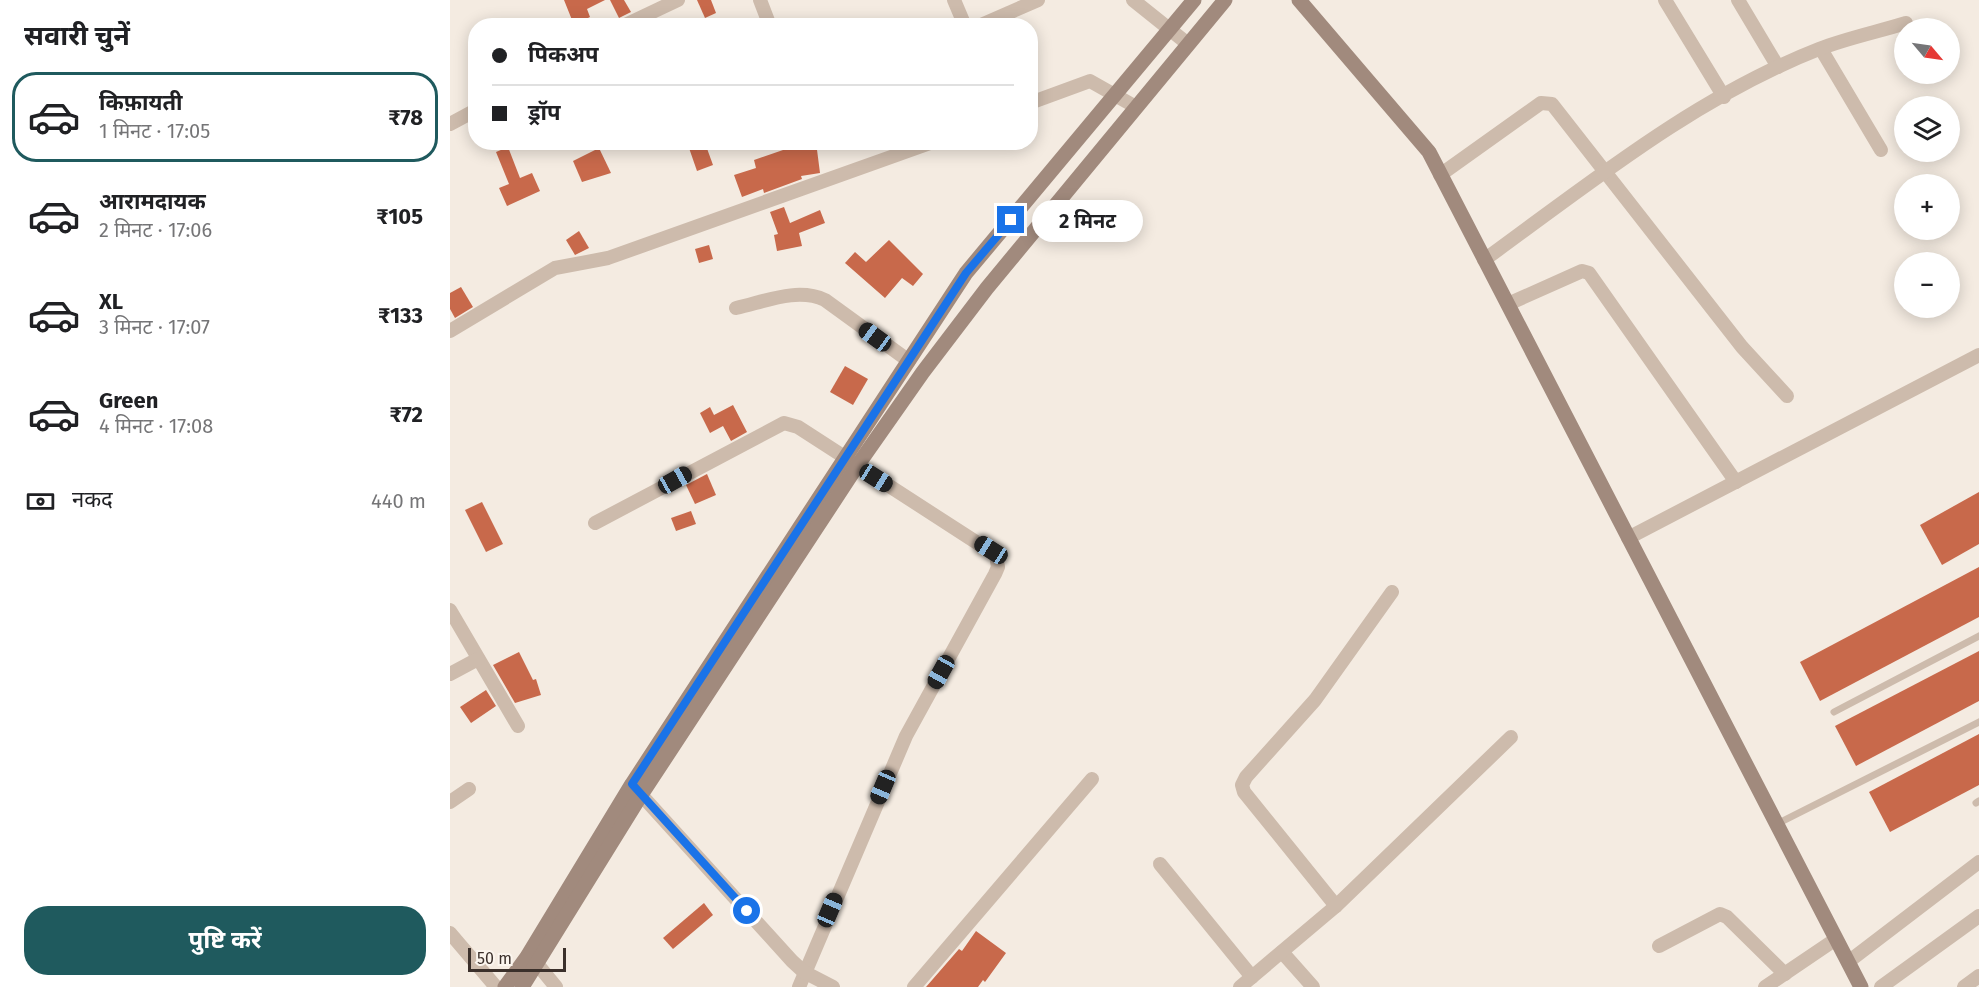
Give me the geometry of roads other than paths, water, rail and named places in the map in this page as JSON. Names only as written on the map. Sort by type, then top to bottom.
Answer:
[{"type":"street","points":[[640,18],[678,0]]},
{"type":"street","points":[[760,0],[767,18]]},
{"type":"street","points":[[954,0],[962,18]]},
{"type":"street","points":[[997,18],[1038,0]]},
{"type":"street","points":[[1133,0],[1188,44]]},
{"type":"street","points":[[506,987],[851,462],[909,361],[966,273],[1194,0]]},
{"type":"street","points":[[851,462],[987,288],[1225,0]]},
{"type":"street","points":[[1299,0],[1429,152],[1861,987]]},
{"type":"street","points":[[1665,0],[1724,97]]},
{"type":"street","points":[[1738,0],[1778,67]]},
{"type":"street","points":[[1484,260],[1604,172],[1724,97],[1778,67],[1821,49],[1894,27]]},
{"type":"street","points":[[1821,49],[1881,150]]},
{"type":"street","points":[[1038,100],[1085,81],[1097,83],[1136,107]]},
{"type":"street","points":[[1440,175],[1541,103],[1547,102],[1556,107],[1604,172],[1742,347],[1787,396]]},
{"type":"street","points":[[450,124],[468,114]]},
{"type":"street","points":[[450,331],[555,268],[608,258],[911,150]]},
{"type":"street","points":[[1508,304],[1582,271],[1589,273],[1736,482]]},
{"type":"street","points":[[736,308],[797,294],[812,295],[825,300],[909,361]]},
{"type":"street","points":[[1629,538],[1979,355]]},
{"type":"street","points":[[595,523],[784,423],[798,427],[996,555],[998,567],[906,736],[799,987]]},
{"type":"street","points":[[1336,906],[1244,792],[1242,785],[1246,777],[1320,694],[1392,592]]},
{"type":"street","points":[[450,610],[518,726]]},
{"type":"street","points":[[450,674],[478,658]]},
{"type":"street","points":[[1240,987],[1336,906],[1511,737]]},
{"type":"street","points":[[914,987],[1092,779]]},
{"type":"street","points":[[450,802],[469,789]]},
{"type":"street","points":[[522,987],[538,964],[637,790]]},
{"type":"street","points":[[637,790],[804,972],[833,987]]},
{"type":"street","points":[[1848,962],[1979,862]]},
{"type":"street","points":[[1160,864],[1252,977]]},
{"type":"street","points":[[1659,946],[1715,915],[1724,915],[1785,974]]},
{"type":"street","points":[[1881,987],[1979,916]]},
{"type":"street","points":[[450,933],[496,987]]},
{"type":"street","points":[[1765,987],[1836,939]]},
{"type":"street","points":[[1282,952],[1313,987]]},
{"type":"street","points":[[538,964],[556,987]]},
{"type":"street","points":[[1964,987],[1979,976]]},
{"type":"lane","points":[[1834,712],[1979,636]]},
{"type":"lane","points":[[1777,824],[1979,722]]}]
